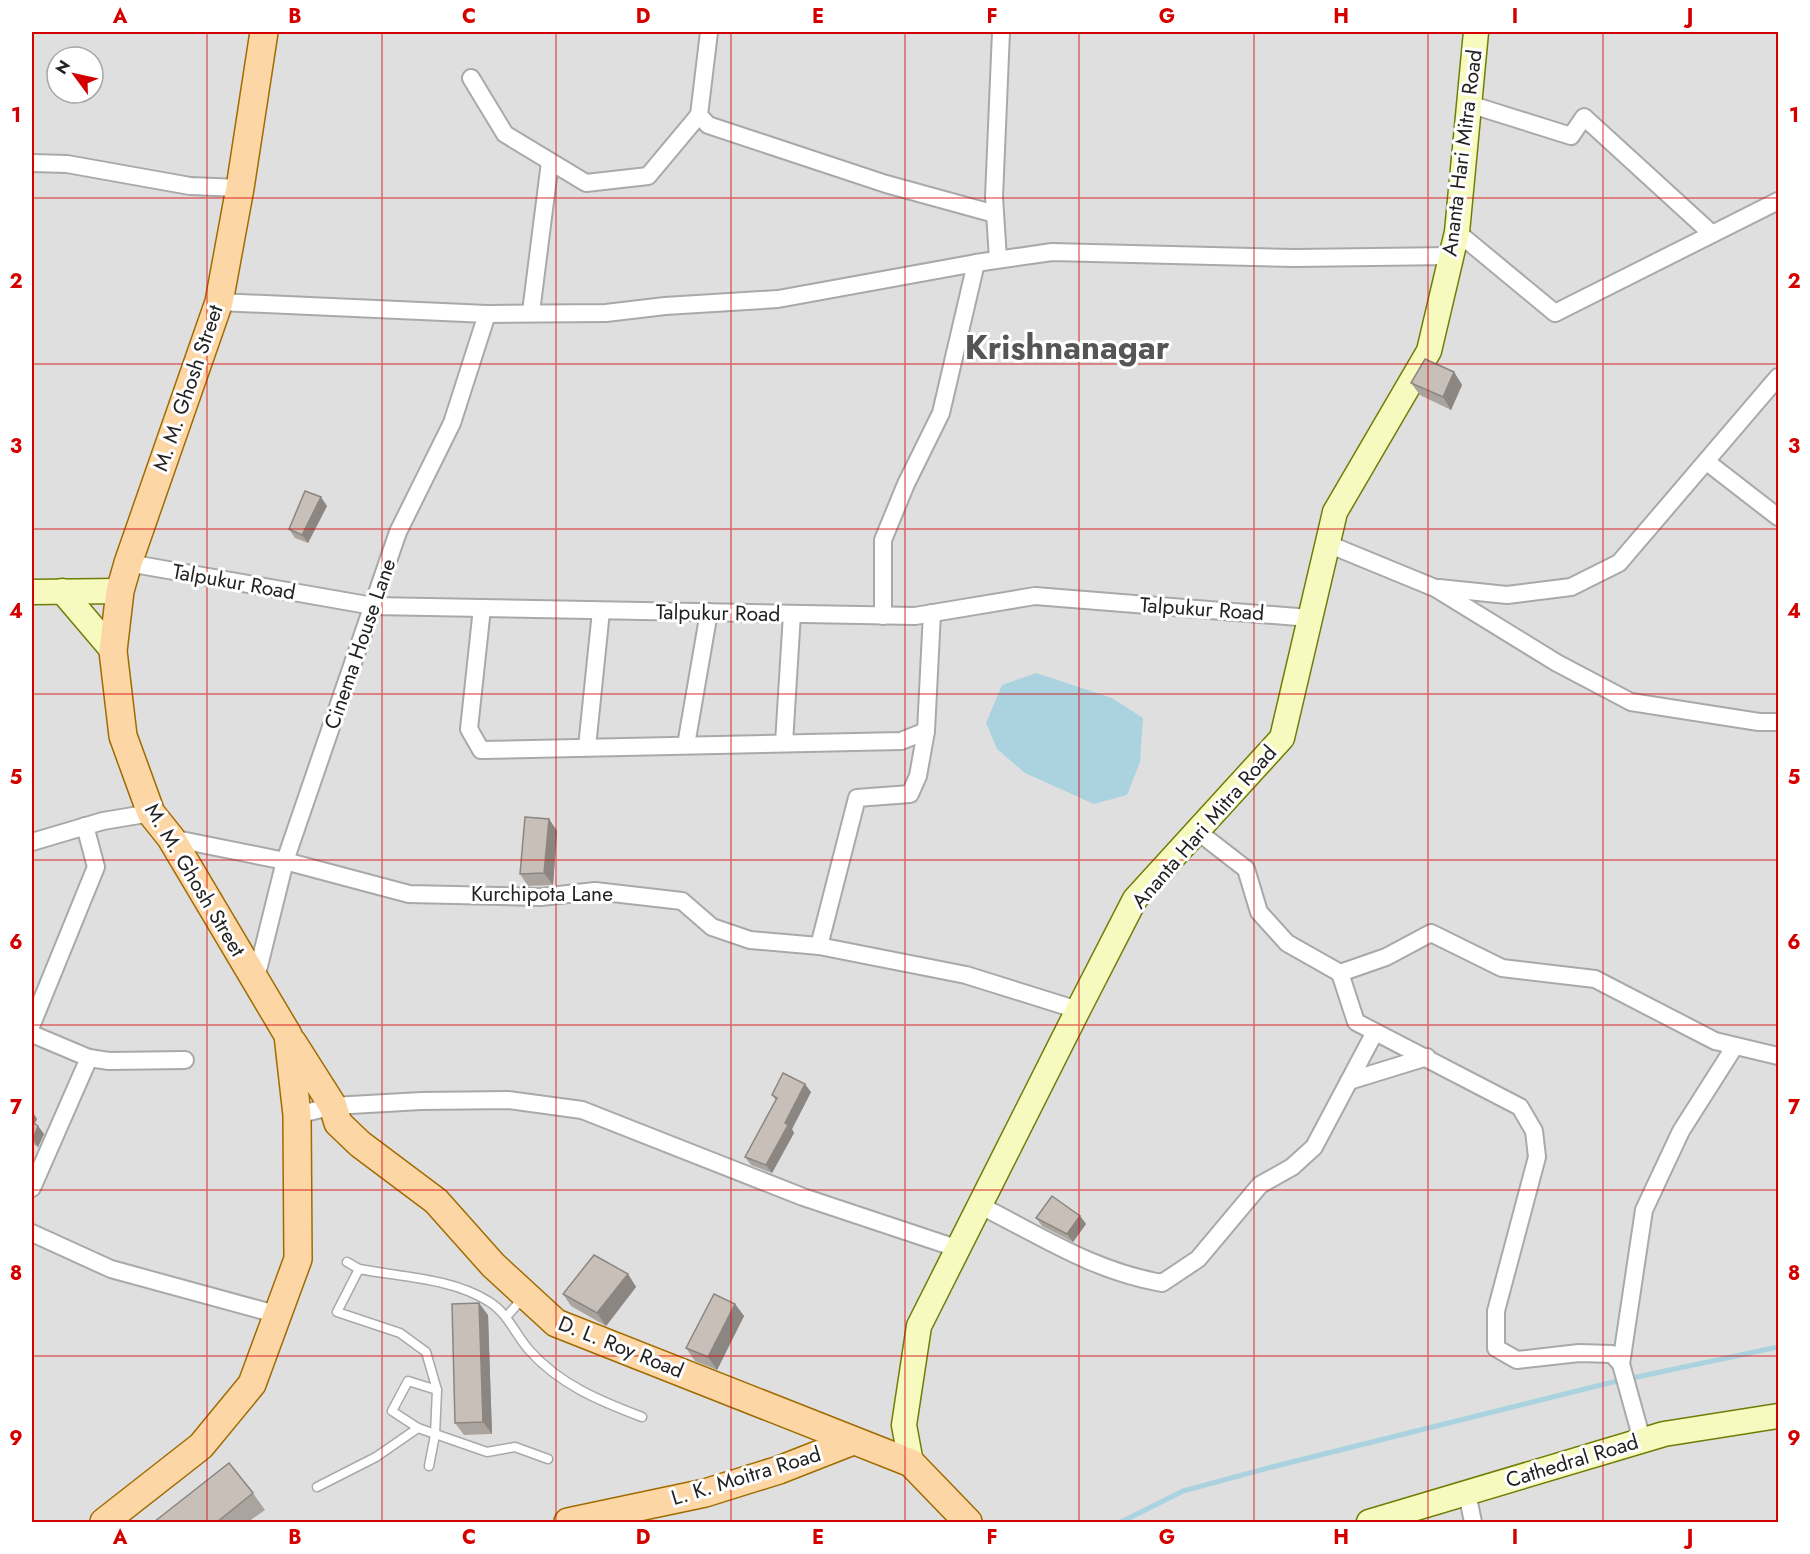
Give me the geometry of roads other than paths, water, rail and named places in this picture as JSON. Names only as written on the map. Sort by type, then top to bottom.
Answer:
[{"type":"main road","name":"M. M. Ghosh Street","points":[[104,1522],[201,1446],[252,1384],[298,1259],[297,1115],[288,1035],[171,838],[151,813],[123,736],[113,651],[120,591],[128,563],[219,302],[240,188],[264,32]]},
{"type":"main road","name":"Ananta Hari Mitra Road","points":[[911,1463],[904,1425],[919,1326],[956,1248],[1135,899],[1282,738],[1335,512],[1429,351],[1455,244],[1476,32]]},
{"type":"main road","points":[[62,591],[113,651]]},
{"type":"main road","points":[[32,592],[120,591]]},
{"type":"main road","name":"D. L. Roy Road","points":[[288,1035],[333,1106],[338,1123],[360,1144],[436,1201],[493,1265],[556,1323],[911,1463],[968,1522]]},
{"type":"main road","name":"Cathedral Road","points":[[1369,1522],[1664,1434],[1779,1416]]},
{"type":"main road","name":"L. K. Moitra Road","points":[[568,1522],[705,1493],[779,1470],[853,1441]]},
{"type":"street","points":[[471,78],[505,134],[586,183],[648,176],[699,115],[709,32]]},
{"type":"street","points":[[998,259],[995,214],[1001,32]]},
{"type":"street","points":[[1469,104],[1571,136],[1584,117],[1712,234]]},
{"type":"street","points":[[699,115],[708,125],[886,184],[995,214]]},
{"type":"street","points":[[531,312],[550,162]]},
{"type":"street","points":[[32,163],[67,164],[190,186],[240,188]]},
{"type":"street","points":[[219,302],[487,314],[606,313],[665,306],[778,300],[976,262],[1052,252],[1295,258],[1455,244],[1555,314],[1779,201]]},
{"type":"street","points":[[883,616],[883,540],[906,484],[941,413],[976,262]]},
{"type":"street","name":"Cinema House Lane","points":[[255,982],[285,861],[372,606],[398,532],[452,423],[487,314]]},
{"type":"street","points":[[1435,588],[1507,595],[1571,587],[1619,563],[1779,377]]},
{"type":"street","points":[[1707,462],[1779,517]]},
{"type":"street","points":[[1328,544],[1435,588],[1557,663],[1631,702],[1759,722],[1779,722]]},
{"type":"street","name":"Talpukur Road","points":[[128,563],[372,606],[883,616],[932,613],[1035,596],[1310,618]]},
{"type":"street","points":[[482,608],[469,729],[481,750],[901,741],[926,731]]},
{"type":"street","points":[[586,747],[601,610]]},
{"type":"street","points":[[686,745],[709,612]]},
{"type":"street","points":[[819,946],[857,798],[910,794],[918,776],[926,731],[932,613]]},
{"type":"street","points":[[784,743],[792,614]]},
{"type":"street","points":[[32,842],[85,826],[151,813]]},
{"type":"street","points":[[32,1024],[96,867],[85,826]]},
{"type":"street","points":[[1197,831],[1246,869],[1259,912],[1287,943],[1340,973],[1356,1022],[1520,1107],[1534,1131],[1537,1157],[1496,1311],[1496,1348],[1516,1360],[1579,1353],[1612,1354],[1621,1364]]},
{"type":"street","name":"Kurchipota Lane","points":[[171,838],[285,861],[409,894],[541,897],[595,891],[682,901],[712,927],[750,940],[819,946],[966,975],[1078,1010]]},
{"type":"street","points":[[1340,973],[1386,957],[1431,933],[1502,968],[1595,979],[1715,1041],[1779,1056]]},
{"type":"street","points":[[979,1205],[1039,1235],[1065,1252],[1131,1278],[1162,1283],[1198,1259],[1260,1185],[1292,1167],[1314,1147],[1375,1032]]},
{"type":"street","points":[[32,1034],[89,1058],[109,1061],[185,1060]]},
{"type":"street","points":[[1642,1440],[1621,1364],[1644,1210],[1681,1131],[1735,1046]]},
{"type":"street","points":[[1349,1081],[1427,1057]]},
{"type":"street","points":[[32,1188],[89,1058]]},
{"type":"street","points":[[297,1115],[333,1106],[508,1100],[582,1110],[803,1197],[956,1248]]},
{"type":"street","points":[[32,1233],[111,1269],[279,1315]]},
{"type":"street","points":[[1467,1493],[1473,1522]]},
{"type":"lane","points":[[347,1262],[359,1269],[465,1289],[489,1301],[506,1317],[530,1350],[573,1388],[642,1416]]},
{"type":"lane","points":[[359,1269],[337,1312],[400,1333],[426,1352],[437,1389],[435,1435],[429,1466]]},
{"type":"lane","points":[[506,1317],[525,1295]]},
{"type":"lane","points":[[437,1389],[408,1381],[392,1411],[418,1428],[487,1452],[515,1447],[548,1459]]},
{"type":"lane","points":[[317,1487],[376,1457],[418,1428]]},
{"type":"water","points":[[1036,673],[1112,698],[1143,718],[1140,762],[1127,795],[1094,804],[1025,773],[997,749],[986,723],[1002,685]]},
{"type":"waterway","points":[[1121,1522],[1183,1491],[1272,1467],[1609,1383],[1778,1347]]},
{"type":"district","name":"Krishnanagar","points":[[1067,347]]}]
